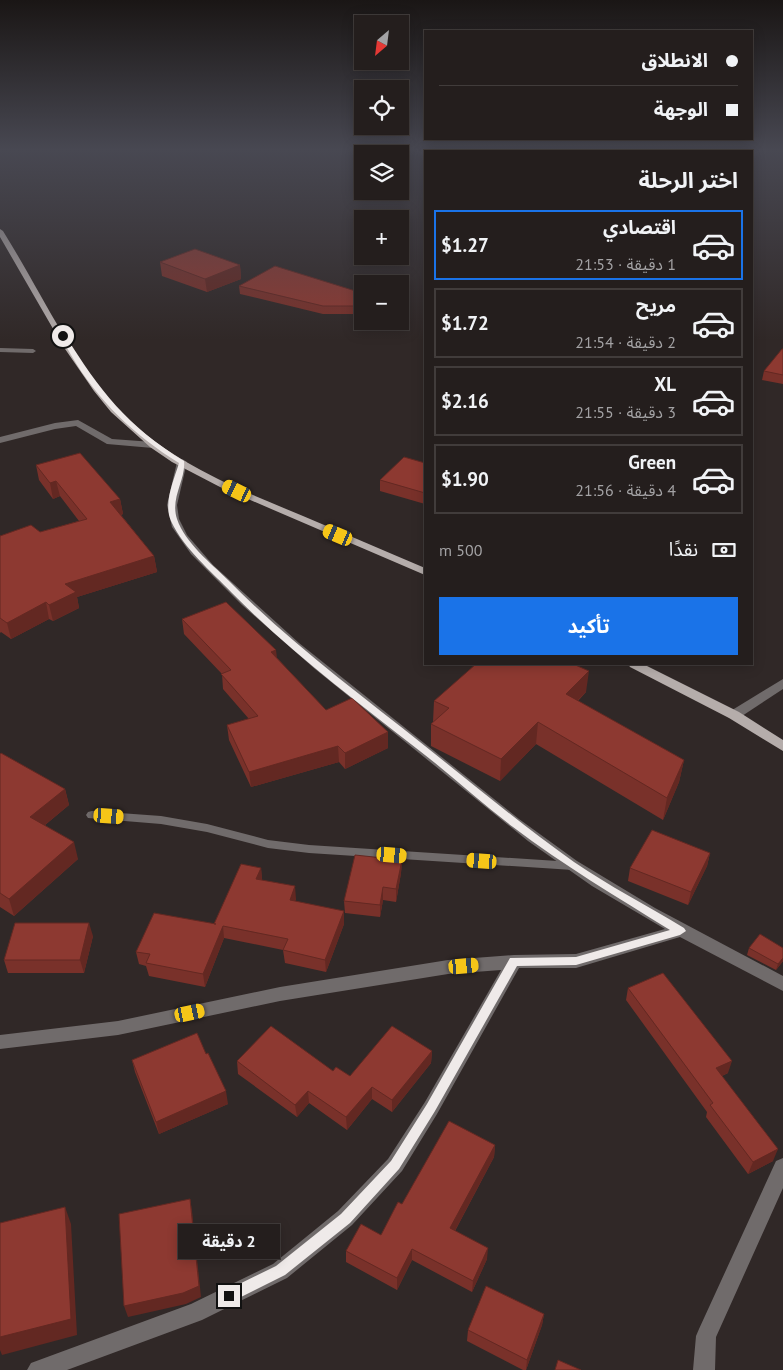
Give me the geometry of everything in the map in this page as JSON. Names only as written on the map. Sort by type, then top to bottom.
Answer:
[{"type":"main road","points":[[0,231],[81,367],[115,410],[154,445],[208,478],[424,572]]},
{"type":"main road","points":[[636,665],[734,715],[783,746]]},
{"type":"street","points":[[0,440],[55,426],[78,423],[110,442],[154,445]]},
{"type":"street","points":[[182,462],[172,497],[174,519],[183,536],[208,565],[261,618],[334,680],[422,748],[515,824],[573,866],[680,931],[783,984]]},
{"type":"street","points":[[734,715],[783,683]]},
{"type":"street","points":[[0,1042],[118,1028],[280,994],[448,967],[514,962],[576,961],[680,931]]},
{"type":"street","points":[[38,1370],[195,1313],[280,1270],[345,1218],[395,1165],[431,1108],[514,962]]},
{"type":"street","points":[[704,1370],[706,1336],[783,1167]]},
{"type":"lane","points":[[0,350],[33,351]]},
{"type":"lane","points":[[92,815],[161,820],[207,828],[268,844],[309,849],[573,866]]},
{"type":"building","points":[[195,249],[240,265],[205,279],[160,262]]},
{"type":"building","points":[[275,266],[354,291],[354,306],[323,306],[239,286]]},
{"type":"building","points":[[782,349],[783,375],[764,371]]},
{"type":"building","points":[[80,453],[120,499],[110,502],[154,556],[65,584],[76,592],[49,605],[46,602],[7,623],[0,618],[0,536],[31,525],[40,532],[87,519],[56,481],[50,483],[36,465]]},
{"type":"building","points":[[404,457],[424,463],[424,493],[380,480]]},
{"type":"building","points":[[226,602],[276,650],[271,652],[326,710],[352,698],[388,732],[345,753],[338,746],[249,772],[227,725],[258,716],[221,674],[231,670],[182,619]]},
{"type":"building","points":[[475,665],[575,665],[589,671],[566,694],[684,760],[667,798],[538,722],[501,759],[431,724],[449,708],[434,701]]},
{"type":"building","points":[[1,753],[65,789],[30,817],[74,842],[9,899],[0,893]]},
{"type":"building","points":[[652,830],[710,853],[691,892],[630,868]]},
{"type":"building","points":[[355,855],[402,860],[396,889],[383,887],[380,905],[344,901]]},
{"type":"building","points":[[241,864],[261,868],[256,879],[295,886],[290,900],[344,911],[325,960],[283,950],[288,939],[223,926],[203,974],[146,963],[150,954],[136,952],[154,913],[214,924]]},
{"type":"building","points":[[15,923],[89,923],[80,960],[4,960]]},
{"type":"building","points":[[760,934],[783,948],[783,958],[778,964],[749,948]]},
{"type":"building","points":[[663,973],[732,1061],[716,1068],[778,1149],[753,1162],[710,1105],[713,1103],[628,988]]},
{"type":"building","points":[[271,1026],[333,1071],[336,1067],[350,1076],[392,1026],[432,1051],[392,1100],[372,1087],[346,1117],[308,1091],[295,1105],[237,1061]]},
{"type":"building","points":[[197,1033],[226,1091],[156,1122],[132,1060]]},
{"type":"building","points":[[449,1121],[495,1145],[450,1228],[488,1248],[473,1281],[412,1249],[397,1278],[346,1251],[361,1224],[381,1235],[398,1202],[402,1204]]},
{"type":"building","points":[[190,1199],[199,1286],[183,1293],[124,1306],[119,1214]]},
{"type":"building","points":[[65,1207],[71,1319],[0,1337],[0,1223]]},
{"type":"building","points":[[486,1286],[544,1314],[527,1360],[468,1330]]},
{"type":"building","points":[[558,1360],[581,1370],[555,1370]]},
{"type":"route","points":[[63,336],[81,367],[115,410],[154,445],[182,462],[172,497],[174,519],[183,536],[195,551],[261,618],[334,680],[422,748],[515,824],[573,866],[680,931],[576,961],[514,962],[431,1108],[395,1165],[345,1218],[280,1270],[229,1296]]}]
